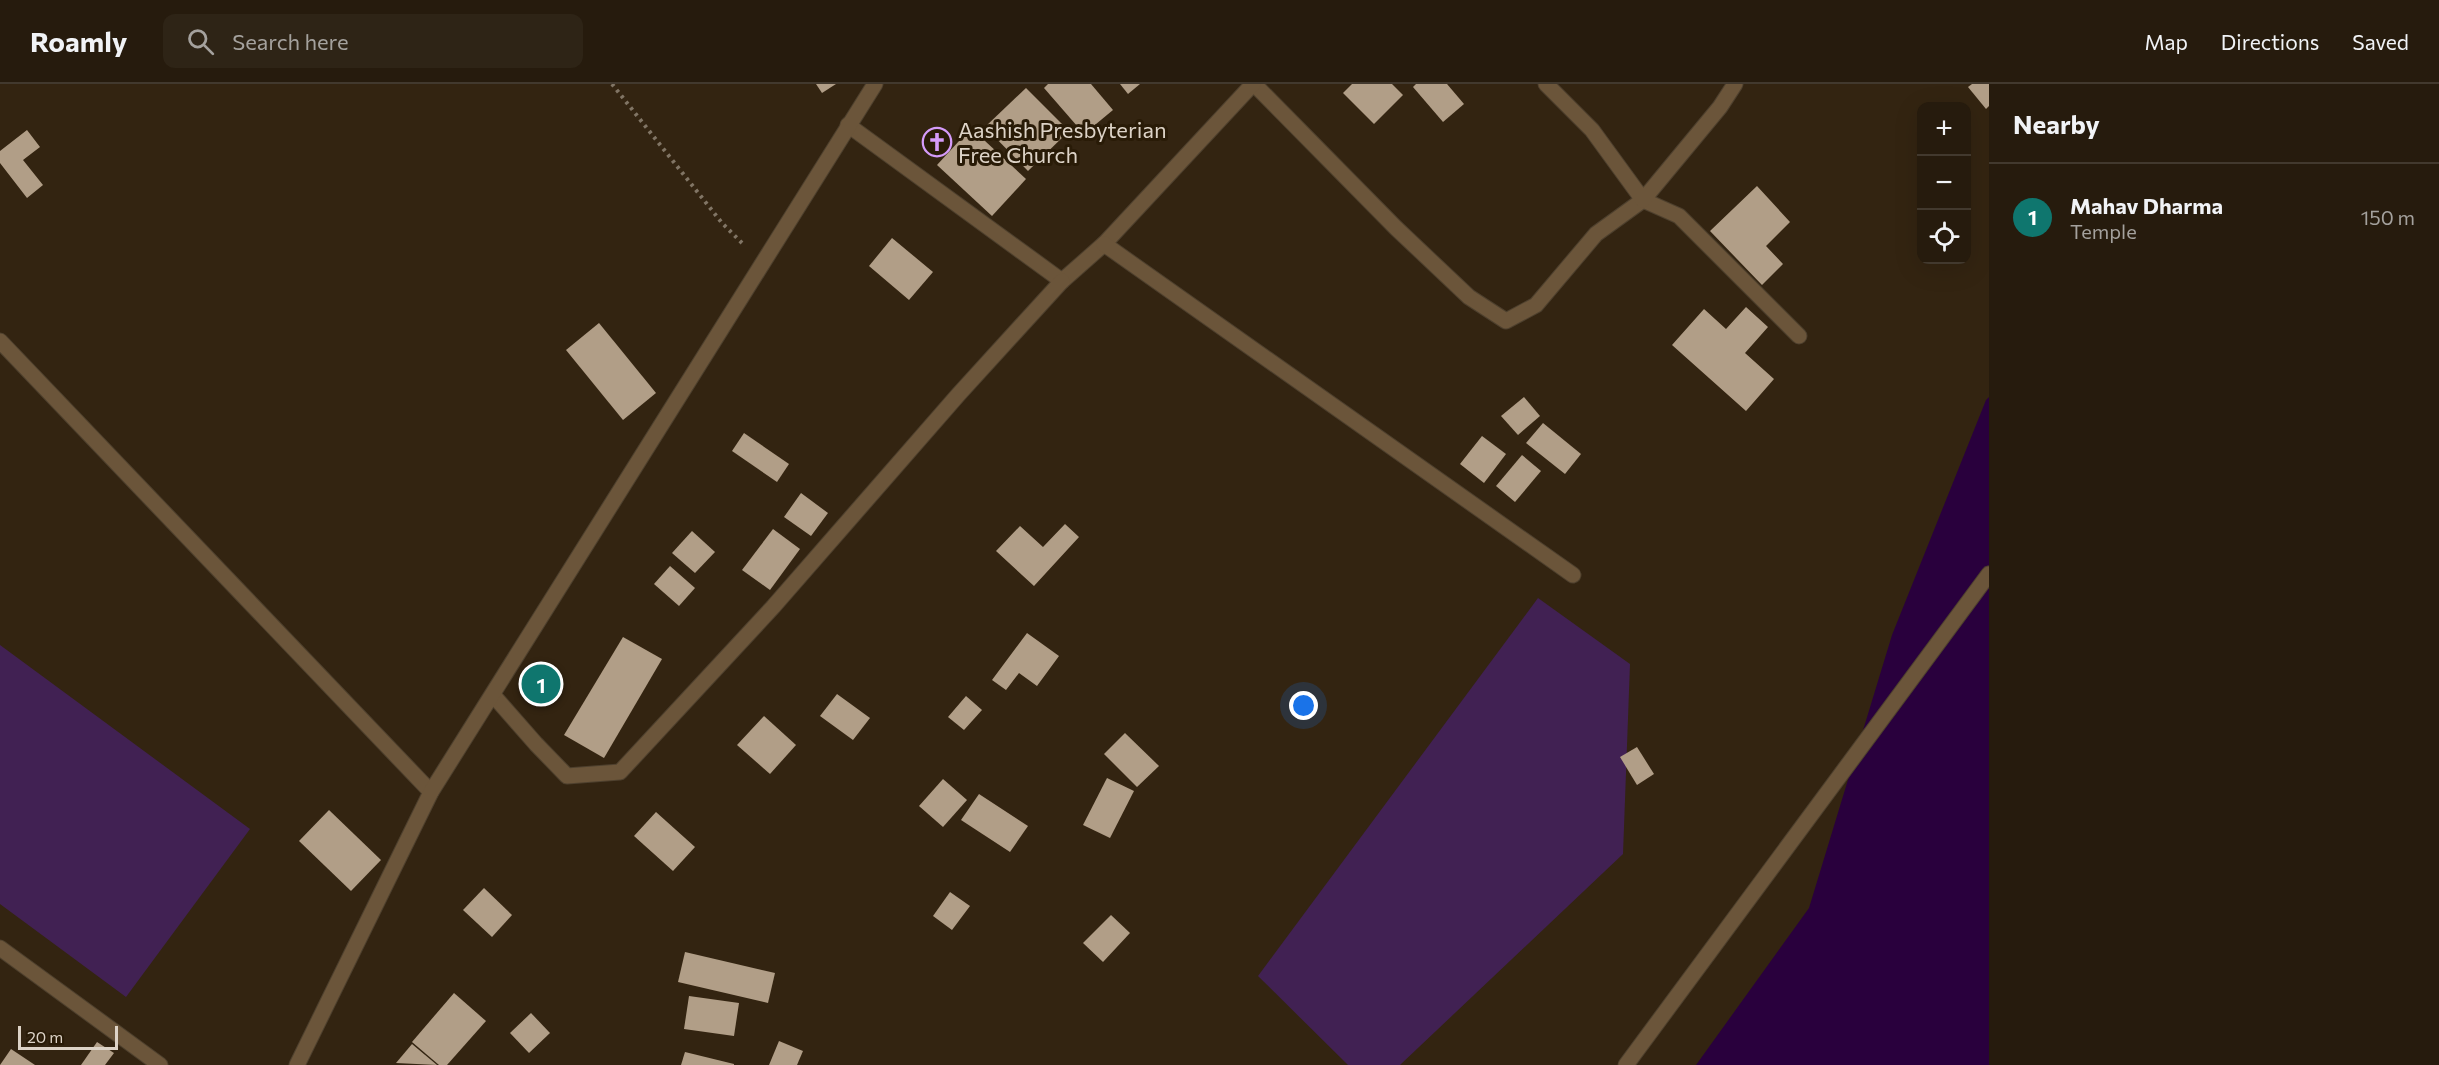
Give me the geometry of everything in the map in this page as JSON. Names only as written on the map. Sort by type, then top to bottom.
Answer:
[{"type":"street","points":[[297,1065],[431,792],[875,84]]},
{"type":"street","points":[[493,695],[567,776],[620,772],[773,607],[958,394],[1062,281],[1104,244],[1253,84],[1396,228],[1469,297],[1506,321],[1536,305],[1596,234],[1643,200],[1735,84]]},
{"type":"street","points":[[1546,84],[1592,130],[1643,200],[1679,216],[1799,336]]},
{"type":"street","points":[[848,125],[1062,281]]},
{"type":"street","points":[[1104,244],[1573,575]]},
{"type":"street","points":[[0,341],[431,792]]},
{"type":"street","points":[[1626,1065],[1989,574]]},
{"type":"street","points":[[0,948],[160,1065]]},
{"type":"path","points":[[612,84],[723,223],[762,264]]},
{"type":"shaded area","points":[[1989,397],[1989,1065],[1696,1065],[1809,908],[1892,635]]},
{"type":"shaded area","points":[[1538,598],[1630,664],[1623,854],[1400,1065],[1348,1065],[1258,976]]},
{"type":"shaded area","points":[[0,645],[250,829],[126,997],[0,904]]},
{"type":"building","points":[[816,84],[836,84],[822,93]]},
{"type":"building","points":[[1048,84],[1091,84],[1113,110],[1084,134],[1044,88]]},
{"type":"building","points":[[1120,84],[1140,84],[1128,94]]},
{"type":"building","points":[[1352,84],[1392,84],[1403,95],[1374,124],[1343,93]]},
{"type":"building","points":[[1416,84],[1447,84],[1464,104],[1443,122],[1413,87]]},
{"type":"building","points":[[1972,84],[1989,84],[1989,106],[1986,109],[1968,87]]},
{"type":"building","points":[[1026,88],[1069,131],[1028,171],[985,127]]},
{"type":"building","points":[[971,128],[1026,179],[992,216],[937,165]]},
{"type":"building","points":[[27,130],[40,147],[23,160],[43,185],[27,198],[0,163],[0,151]]},
{"type":"building","points":[[1757,186],[1790,222],[1766,246],[1783,264],[1762,285],[1710,231]]},
{"type":"building","points":[[892,238],[933,272],[909,300],[869,266]]},
{"type":"building","points":[[1746,307],[1768,327],[1745,353],[1774,379],[1746,411],[1672,345],[1704,309],[1726,329]]},
{"type":"building","points":[[599,323],[656,393],[623,420],[566,350]]},
{"type":"building","points":[[1524,397],[1540,416],[1518,435],[1501,416]]},
{"type":"building","points":[[1543,423],[1581,454],[1565,474],[1526,443]]},
{"type":"building","points":[[744,433],[789,464],[777,482],[732,451]]},
{"type":"building","points":[[1482,436],[1506,454],[1484,483],[1460,464]]},
{"type":"building","points":[[1522,455],[1541,471],[1515,502],[1496,486]]},
{"type":"building","points":[[801,493],[828,513],[811,536],[784,517]]},
{"type":"building","points":[[1065,524],[1079,537],[1034,586],[996,551],[1020,526],[1043,547]]},
{"type":"building","points":[[773,529],[800,549],[770,590],[742,570]]},
{"type":"building","points":[[692,531],[715,552],[695,573],[672,553]]},
{"type":"building","points":[[670,566],[695,588],[679,606],[654,584]]},
{"type":"building","points":[[1027,633],[1059,656],[1037,686],[1019,673],[1006,690],[992,680]]},
{"type":"building","points":[[623,637],[662,659],[604,758],[564,735]]},
{"type":"building","points":[[837,694],[870,718],[853,740],[820,716]]},
{"type":"building","points":[[966,696],[982,710],[964,730],[948,717]]},
{"type":"building","points":[[764,716],[796,745],[770,774],[737,745]]},
{"type":"building","points":[[1125,733],[1159,766],[1137,787],[1104,754]]},
{"type":"building","points":[[1637,747],[1654,774],[1637,785],[1620,757]]},
{"type":"building","points":[[1107,778],[1134,791],[1110,838],[1083,825]]},
{"type":"building","points":[[943,779],[967,800],[943,827],[919,806]]},
{"type":"building","points":[[979,794],[1028,826],[1010,852],[961,820]]},
{"type":"building","points":[[329,810],[381,860],[351,891],[299,841]]},
{"type":"building","points":[[656,812],[695,847],[673,871],[634,836]]},
{"type":"building","points":[[484,888],[512,915],[492,937],[463,910]]},
{"type":"building","points":[[950,892],[970,906],[952,930],[933,916]]},
{"type":"building","points":[[1111,915],[1130,933],[1103,962],[1083,943]]},
{"type":"building","points":[[685,952],[775,973],[768,1003],[678,982]]},
{"type":"building","points":[[454,993],[486,1021],[447,1065],[439,1065],[412,1042]]},
{"type":"building","points":[[689,996],[739,1003],[734,1036],[684,1029]]},
{"type":"building","points":[[531,1013],[550,1033],[529,1053],[510,1033]]},
{"type":"building","points":[[779,1041],[803,1051],[797,1065],[769,1065]]},
{"type":"building","points":[[97,1042],[114,1053],[105,1065],[81,1065]]},
{"type":"building","points":[[412,1044],[437,1065],[396,1063]]},
{"type":"building","points":[[11,1049],[35,1065],[0,1065]]},
{"type":"building","points":[[685,1052],[734,1064],[734,1065],[681,1065]]},
{"type":"place","name":"Aashish Presbyterian Free Church","points":[[937,142]]},
{"type":"place","name":"Mahav Dharma","points":[[541,684]]}]
